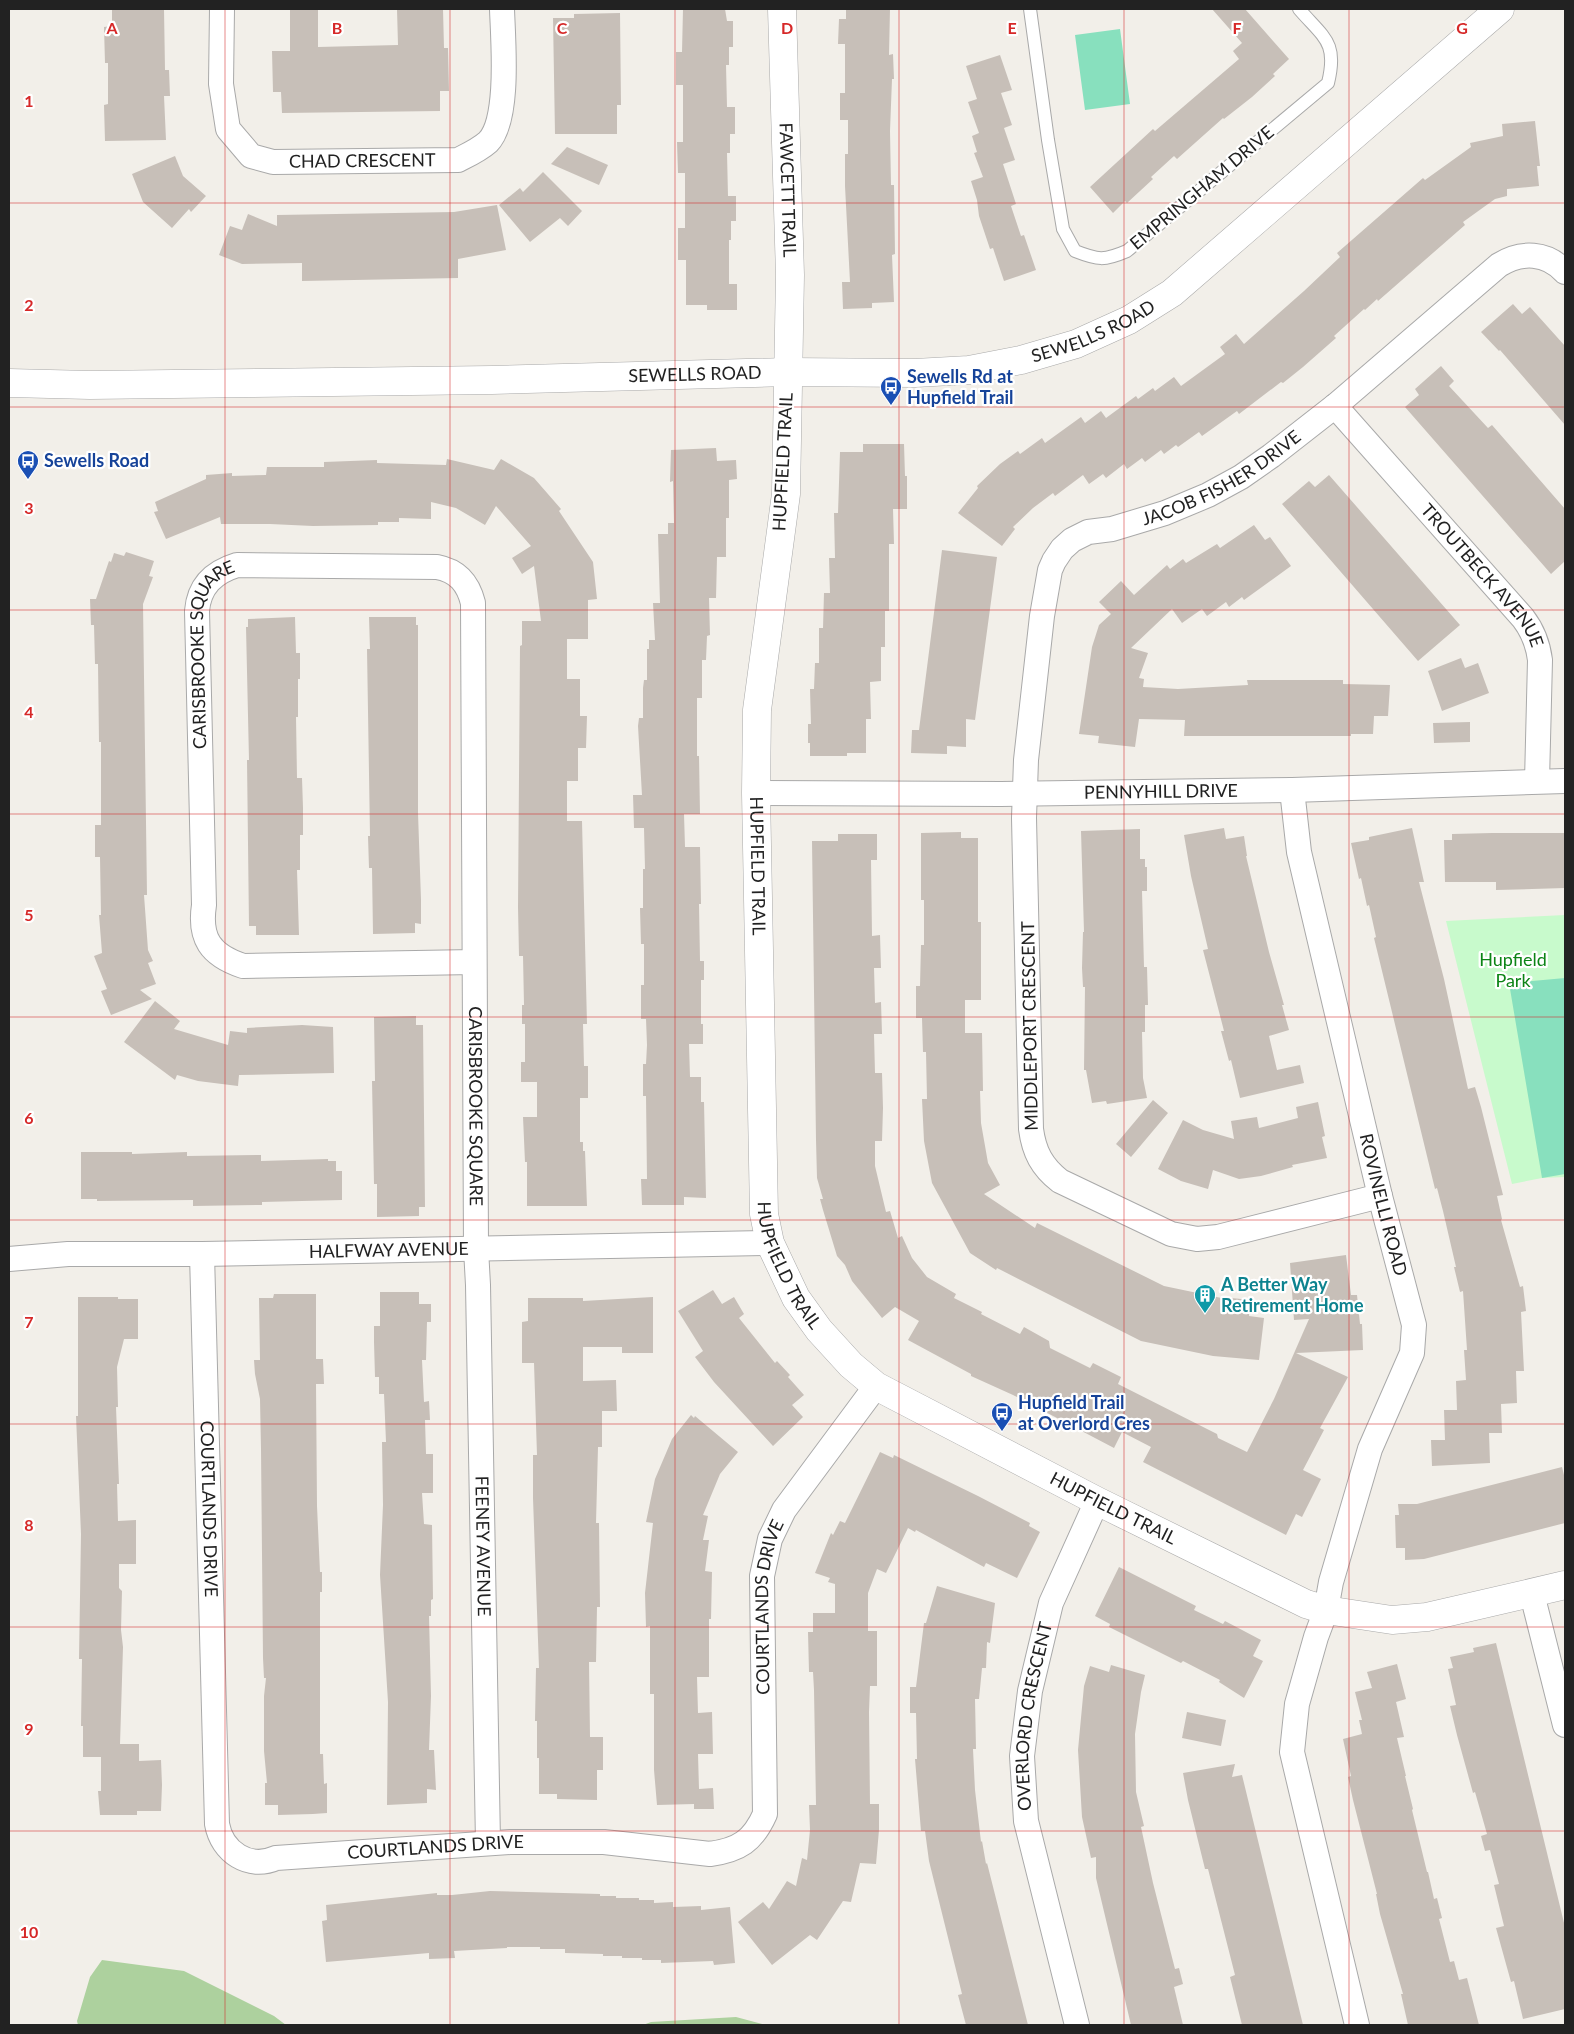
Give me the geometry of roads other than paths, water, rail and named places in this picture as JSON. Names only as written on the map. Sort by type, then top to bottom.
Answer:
[{"type":"street","name":"CHAD CRESCENT","points":[[222,9],[222,84],[228,129],[251,156],[273,162],[458,160],[474,152],[489,141],[498,124],[504,92],[502,9]]},
{"type":"street","name":"FAWCETT TRAIL","points":[[782,9],[790,275],[787,372]]},
{"type":"street","name":"SEWELLS ROAD","points":[[9,383],[110,385],[492,380],[787,372],[915,373],[969,370],[1021,360],[1076,344],[1130,320],[1172,293],[1500,9]]},
{"type":"street","name":"JACOB FISHER DRIVE","points":[[1025,794],[1026,760],[1042,616],[1050,570],[1062,549],[1072,540],[1088,532],[1112,529],[1165,513],[1208,495],[1241,477],[1335,406],[1507,260],[1519,256],[1542,257],[1554,262],[1565,272]]},
{"type":"street","name":"HUPFIELD TRAIL","points":[[787,372],[786,494],[757,710],[756,793],[764,1214],[770,1243],[796,1298],[820,1330],[851,1365],[876,1386],[1097,1502],[1291,1598],[1326,1610],[1392,1620],[1427,1616],[1532,1594],[1565,1585]]},
{"type":"street","name":"TROUTBECK AVENUE","points":[[1335,406],[1524,618],[1532,630],[1538,645],[1540,660],[1537,781]]},
{"type":"street","name":"CARISBROOKE SQUARE","points":[[474,962],[242,966],[228,961],[217,954],[209,944],[204,933],[202,920],[204,905],[197,611],[201,593],[214,576],[225,569],[237,565],[423,565],[446,568],[465,582],[470,591],[473,603],[476,1249]]},
{"type":"street","name":"PENNYHILL DRIVE","points":[[756,793],[1025,794],[1292,790],[1565,781]]},
{"type":"street","name":"ROVINELLI ROAD","points":[[1292,790],[1299,852],[1380,1196],[1414,1325],[1412,1353],[1405,1373],[1377,1430],[1370,1449],[1331,1582],[1326,1610]]},
{"type":"street","name":"MIDDLEPORT CRESCENT","points":[[1025,794],[1031,1129],[1033,1144],[1038,1158],[1051,1175],[1060,1182],[1171,1234],[1197,1239],[1218,1237],[1380,1196]]},
{"type":"street","name":"HALFWAY AVENUE","points":[[9,1258],[68,1254],[202,1254],[770,1243]]},
{"type":"street","name":"FEENEY AVENUE","points":[[476,1249],[488,1843]]},
{"type":"street","name":"COURTLANDS DRIVE","points":[[202,1254],[216,1818],[224,1844],[237,1856],[247,1860],[259,1862],[276,1858],[488,1843],[604,1842],[710,1854],[727,1852],[737,1848],[751,1838],[765,1814],[762,1576],[770,1539],[784,1510],[876,1386]]},
{"type":"street","name":"OVERLORD CRESCENT","points":[[1077,2025],[1026,1821],[1022,1756],[1030,1691],[1051,1603],[1097,1502]]},
{"type":"street","points":[[1532,1594],[1565,1726]]},
{"type":"street","points":[[1326,1610],[1316,1637],[1297,1704],[1292,1752],[1358,2025]]},
{"type":"lane","name":"EMPRINGHAM DRIVE","points":[[1030,9],[1048,140],[1063,229],[1074,252],[1095,259],[1110,259],[1127,251],[1328,83],[1332,68],[1330,47],[1326,39],[1299,9]]},
{"type":"place","name":"Sewells Rd at Hupfield Trail","points":[[891,406]]},
{"type":"place","name":"Sewells Road","points":[[28,480]]},
{"type":"place","name":"A Better Way Retirement Home","points":[[1205,1314]]},
{"type":"place","name":"Hupfield Trail at Overlord Cres","points":[[1002,1432]]},
{"type":"park label","name":"Hupfield Park","points":[[1513,970]]}]
